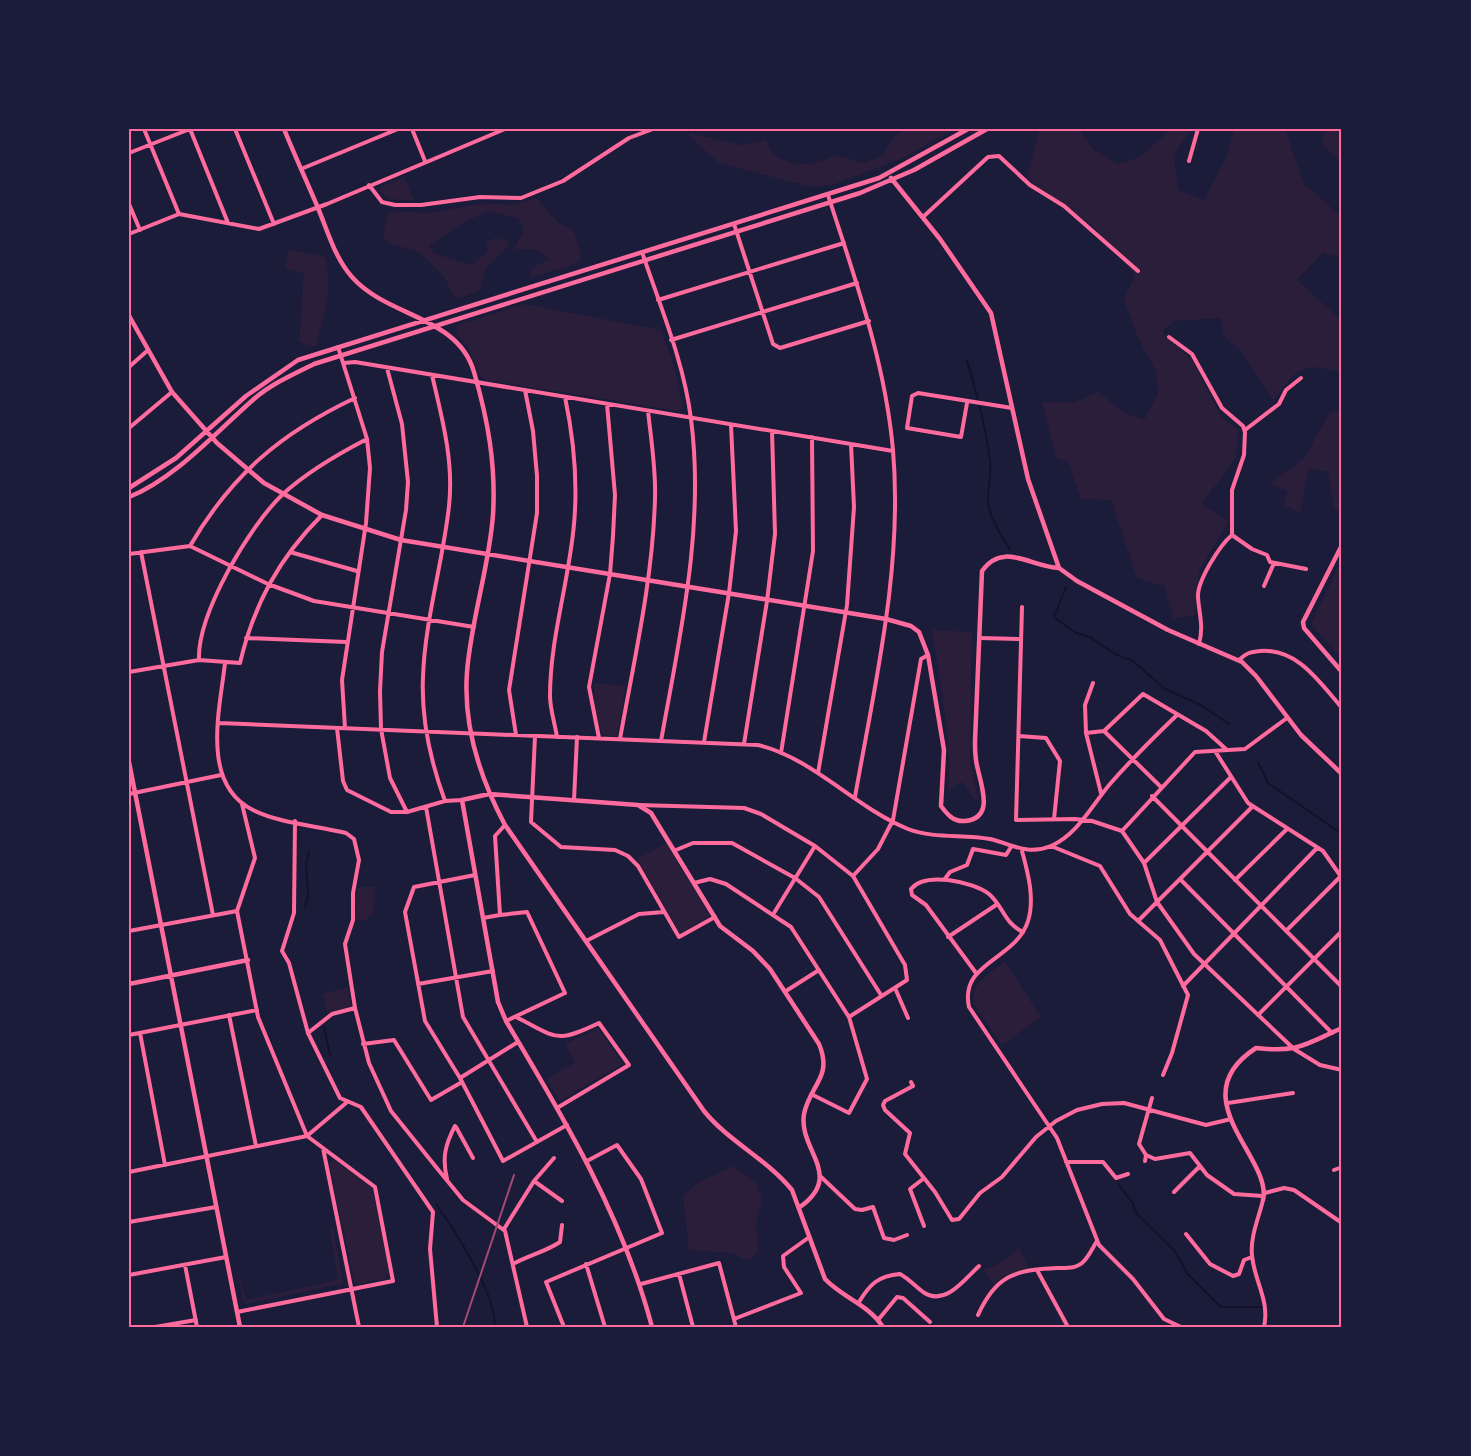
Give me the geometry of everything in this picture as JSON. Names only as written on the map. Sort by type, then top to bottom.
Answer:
[{"type":"street","points":[[144,129],[179,214]]},
{"type":"street","points":[[129,153],[190,129],[228,224]]},
{"type":"street","points":[[235,129],[274,224]]},
{"type":"street","points":[[293,129],[285,130],[335,251],[352,277],[374,297],[434,324],[464,351],[487,415],[494,466],[492,518],[467,674],[470,733],[489,794],[504,825],[715,1125],[782,1179],[792,1190],[825,1279],[832,1287],[859,1302],[883,1327]]},
{"type":"street","points":[[301,169],[398,129]]},
{"type":"street","points":[[412,129],[425,161]]},
{"type":"street","points":[[129,234],[179,214],[259,229],[318,207],[505,129]]},
{"type":"street","points":[[369,185],[382,202],[395,205],[420,205],[480,197],[521,198],[563,181],[629,138],[653,129]]},
{"type":"street","points":[[129,488],[176,458],[207,433],[246,396],[298,360],[828,195],[888,173],[968,129]]},
{"type":"street","points":[[129,497],[167,474],[212,438],[255,397],[304,368],[434,324],[831,202],[892,180],[987,129]]},
{"type":"street","points":[[1189,161],[1198,129]]},
{"type":"street","points":[[923,217],[988,157],[999,156],[1030,185],[1064,206],[1138,271]]},
{"type":"street","points":[[888,173],[982,297],[991,313],[1031,487],[1059,568]]},
{"type":"street","points":[[828,195],[869,321],[886,399],[893,451],[894,502],[886,619],[855,797]]},
{"type":"street","points":[[129,204],[140,230]]},
{"type":"street","points":[[734,224],[773,344],[780,348],[869,321]]},
{"type":"street","points":[[658,300],[844,243]]},
{"type":"street","points":[[642,252],[671,339],[691,417],[695,531],[689,587],[661,741]]},
{"type":"street","points":[[671,339],[857,283]]},
{"type":"street","points":[[129,315],[130,321],[172,392],[207,433],[246,469],[283,494],[322,515],[401,540],[886,619],[911,626],[919,632],[928,655],[944,750],[941,806],[955,820],[965,821],[975,817],[982,810],[985,801],[976,760],[975,741],[982,572],[988,562],[997,557],[1012,556],[1059,568],[1077,581],[1199,644],[1239,660],[1256,676],[1310,745],[1342,774]]},
{"type":"street","points":[[1169,337],[1192,354],[1222,408],[1245,430],[1244,455],[1232,490],[1232,535]]},
{"type":"street","points":[[338,347],[367,439],[370,468],[365,530],[346,642],[342,680],[345,728]]},
{"type":"street","points":[[129,367],[147,351]]},
{"type":"street","points":[[344,363],[355,362],[893,451]]},
{"type":"street","points":[[387,368],[407,453],[408,482],[380,681],[381,729],[390,778],[407,812]]},
{"type":"street","points":[[432,375],[447,438],[450,503],[423,676],[425,731],[434,772],[445,801]]},
{"type":"street","points":[[1245,430],[1279,404],[1286,390],[1301,378]]},
{"type":"street","points":[[516,735],[509,690],[537,513],[537,476],[533,431],[525,390]]},
{"type":"street","points":[[129,428],[172,392]]},
{"type":"street","points":[[967,403],[961,437],[907,428],[912,396],[918,393],[985,406],[1011,408]]},
{"type":"street","points":[[557,737],[550,698],[553,658],[568,568],[576,481],[574,440],[565,397]]},
{"type":"street","points":[[190,546],[222,496],[246,469],[275,444],[316,416],[355,398]]},
{"type":"street","points":[[599,738],[589,687],[610,574],[615,495],[607,404]]},
{"type":"street","points":[[620,739],[648,580],[656,496],[648,411]]},
{"type":"street","points":[[704,743],[729,593],[736,531],[731,425]]},
{"type":"street","points":[[744,744],[767,600],[774,534],[772,431]]},
{"type":"street","points":[[781,753],[806,607],[813,551],[812,437]]},
{"type":"street","points":[[199,660],[206,627],[231,566],[253,531],[283,494],[341,453],[367,439]]},
{"type":"street","points":[[818,773],[846,613],[854,507],[851,444]]},
{"type":"street","points":[[129,672],[199,660],[240,663],[246,638],[268,584],[290,552],[322,515]]},
{"type":"street","points":[[1232,535],[1252,549],[1267,555],[1270,562],[1305,569]]},
{"type":"street","points":[[1199,644],[1203,627],[1199,586],[1223,542],[1232,535]]},
{"type":"street","points":[[1342,545],[1303,622],[1304,628],[1342,672]]},
{"type":"street","points":[[129,554],[190,546],[268,584],[314,601],[389,615],[475,627]]},
{"type":"street","points":[[141,552],[213,915]]},
{"type":"street","points":[[290,552],[357,572]]},
{"type":"street","points":[[1264,586],[1274,563]]},
{"type":"street","points":[[1022,607],[1016,820],[1082,820],[1122,831],[1144,863],[1157,902],[1194,954],[1294,1049],[1320,1065],[1342,1070]]},
{"type":"street","points":[[246,638],[346,642]]},
{"type":"street","points":[[980,638],[1021,639]]},
{"type":"street","points":[[1239,660],[1245,654],[1264,651],[1290,657],[1308,669],[1342,708]]},
{"type":"street","points":[[853,876],[878,849],[893,820],[921,659],[928,655]]},
{"type":"street","points":[[225,663],[219,723],[221,775],[230,792],[241,803],[266,815],[346,833],[354,839],[359,860],[358,875],[353,893],[353,920],[345,944],[355,1008],[369,1063],[391,1111],[448,1182],[463,1200],[504,1229],[527,1327]]},
{"type":"street","points":[[1093,683],[1085,705],[1086,733],[1101,794]]},
{"type":"street","points":[[1086,733],[1104,731],[1143,694],[1206,731],[1227,750]]},
{"type":"street","points":[[219,723],[758,745],[781,753],[818,773],[908,829],[927,834],[990,839],[1022,851],[1050,846],[1082,820],[1132,759],[1177,715]]},
{"type":"street","points":[[1122,831],[1195,752],[1245,748],[1287,718]]},
{"type":"street","points":[[337,728],[343,781],[347,790],[391,812],[407,812],[445,801],[489,794],[638,805],[744,808],[761,814],[815,846],[853,876],[905,965],[907,980],[849,1017]]},
{"type":"street","points":[[1104,731],[1161,787]]},
{"type":"street","points":[[535,736],[531,822],[561,847],[615,850],[628,856],[638,866],[679,938],[715,917]]},
{"type":"street","points":[[1019,736],[1046,738],[1060,761],[1054,819]]},
{"type":"street","points":[[574,800],[577,737]]},
{"type":"street","points":[[1215,751],[1252,807],[1323,851],[1341,878],[1286,931]]},
{"type":"street","points":[[129,762],[132,793],[161,925],[240,1327]]},
{"type":"street","points":[[132,793],[221,775]]},
{"type":"street","points":[[1144,863],[1231,777]]},
{"type":"street","points":[[1152,796],[1342,987]]},
{"type":"street","points":[[462,800],[498,1002],[506,1021],[587,1161],[641,1284],[652,1327]]},
{"type":"street","points":[[237,1312],[393,1281],[375,1187],[307,1136],[258,1017],[237,911],[255,858],[241,803]]},
{"type":"street","points":[[638,805],[651,813],[676,850],[720,926],[753,951],[786,991],[824,1056],[824,1072],[804,1111],[804,1122],[820,1176],[855,1209],[873,1207],[884,1238],[894,1240],[907,1235]]},
{"type":"street","points":[[426,807],[462,1017],[537,1142]]},
{"type":"street","points":[[1138,921],[1252,807]]},
{"type":"street","points":[[295,821],[294,913],[282,951],[289,963],[308,1033],[334,1089],[346,1103],[361,1107],[433,1212],[430,1249],[437,1327]]},
{"type":"street","points":[[500,915],[495,836],[504,825]]},
{"type":"street","points":[[1235,880],[1287,829]]},
{"type":"street","points":[[676,850],[693,843],[732,843],[795,878],[819,897],[881,995]]},
{"type":"street","points":[[774,914],[815,846]]},
{"type":"street","points":[[1050,846],[1100,866],[1130,914],[1160,940],[1188,994],[1163,1075]]},
{"type":"street","points":[[944,880],[950,872],[967,865],[974,849],[1006,855],[1011,847]]},
{"type":"street","points":[[1183,986],[1317,848]]},
{"type":"street","points":[[1022,851],[1029,876],[1030,909],[1023,932],[1010,949],[976,973],[968,989],[969,1007],[1050,1126],[1097,1240],[1133,1279],[1164,1319],[1181,1327]]},
{"type":"street","points":[[475,874],[414,886],[405,912],[425,1021],[461,1080],[503,1161],[567,1125]]},
{"type":"street","points":[[694,883],[710,879],[726,884],[791,927],[849,1017],[867,1079],[849,1113],[813,1095]]},
{"type":"street","points":[[976,973],[926,905],[912,895],[911,890],[914,885],[934,879],[967,883],[988,893],[1011,926],[1023,932]]},
{"type":"street","points":[[1180,879],[1332,1033]]},
{"type":"street","points":[[948,937],[996,905]]},
{"type":"street","points":[[129,931],[237,911]]},
{"type":"street","points":[[483,918],[527,912],[565,993],[506,1021]]},
{"type":"street","points":[[586,941],[639,914],[664,912]]},
{"type":"street","points":[[1258,1015],[1342,931]]},
{"type":"street","points":[[129,984],[248,960]]},
{"type":"street","points":[[786,991],[819,970]]},
{"type":"street","points":[[418,984],[493,971]]},
{"type":"street","points":[[895,988],[908,1018]]},
{"type":"street","points":[[308,1033],[332,1014],[355,1008]]},
{"type":"street","points":[[129,1035],[257,1010]]},
{"type":"street","points":[[230,1015],[256,1146]]},
{"type":"street","points":[[515,1017],[558,1038],[572,1036],[599,1023],[629,1065],[557,1108]]},
{"type":"street","points":[[1264,1327],[1268,1312],[1251,1247],[1264,1196],[1259,1175],[1233,1128],[1228,1103],[1229,1079],[1243,1057],[1256,1048],[1283,1052],[1306,1046],[1342,1028]]},
{"type":"street","points":[[140,1033],[165,1165]]},
{"type":"street","points":[[363,1044],[394,1040],[431,1100],[518,1042]]},
{"type":"street","points":[[911,1082],[913,1086],[885,1101],[883,1105],[885,1110],[910,1133],[905,1154],[935,1192],[952,1220],[958,1219],[980,1192],[1002,1177],[1036,1137],[1077,1110],[1102,1104],[1124,1103],[1206,1125],[1231,1119]]},
{"type":"street","points":[[1228,1103],[1293,1093]]},
{"type":"street","points":[[1152,1098],[1147,1108],[1139,1144],[1145,1158],[1155,1159],[1190,1153],[1207,1175],[1234,1194],[1264,1196],[1284,1188],[1294,1190],[1342,1223]]},
{"type":"street","points":[[129,1172],[307,1136],[346,1103]]},
{"type":"street","points":[[448,1182],[444,1156],[446,1142],[455,1126],[473,1158]]},
{"type":"street","points":[[564,1327],[546,1282],[662,1233],[641,1179],[617,1145],[587,1161]]},
{"type":"street","points":[[322,1147],[359,1327]]},
{"type":"street","points":[[504,1229],[534,1181],[554,1158]]},
{"type":"street","points":[[1066,1162],[1103,1162],[1116,1178],[1128,1174]]},
{"type":"street","points":[[1174,1192],[1200,1166]]},
{"type":"street","points":[[1334,1170],[1342,1167]]},
{"type":"street","points":[[800,1207],[816,1192],[820,1176]]},
{"type":"street","points":[[923,1179],[910,1189],[924,1226]]},
{"type":"street","points":[[534,1181],[562,1201]]},
{"type":"street","points":[[129,1222],[216,1207]]},
{"type":"street","points":[[513,1264],[531,1254],[547,1251],[560,1242],[562,1225]]},
{"type":"street","points":[[1186,1234],[1210,1264],[1233,1276],[1239,1274],[1244,1260],[1252,1257]]},
{"type":"street","points":[[734,1319],[801,1293],[784,1267],[783,1256],[808,1238]]},
{"type":"street","points":[[978,1315],[992,1290],[1004,1277],[1037,1270],[1075,1267],[1084,1261],[1097,1240]]},
{"type":"street","points":[[129,1275],[226,1257]]},
{"type":"street","points":[[641,1284],[719,1263],[736,1327]]},
{"type":"street","points":[[586,1264],[605,1327]]},
{"type":"street","points":[[185,1265],[197,1327]]},
{"type":"street","points":[[859,1302],[874,1281],[884,1276],[900,1274],[924,1293],[940,1298],[979,1266]]},
{"type":"street","points":[[1037,1270],[1068,1327]]},
{"type":"street","points":[[679,1274],[693,1327]]},
{"type":"street","points":[[878,1320],[897,1298],[903,1298],[930,1322]]},
{"type":"street","points":[[155,1327],[196,1320]]},
{"type":"shaded area","points":[[903,129],[954,129],[903,158],[832,185],[811,187],[719,163],[689,136],[691,133],[740,145],[765,140],[777,156],[799,164],[814,163],[836,155],[864,163],[883,156],[891,141]]},
{"type":"shaded area","points":[[1040,129],[1078,129],[1094,150],[1117,164],[1140,157],[1172,129],[1191,129],[1174,155],[1178,190],[1204,200],[1227,156],[1234,129],[1285,129],[1304,184],[1342,217],[1342,258],[1323,253],[1297,280],[1342,321],[1342,373],[1318,368],[1301,370],[1288,381],[1274,401],[1239,349],[1225,339],[1220,318],[1174,321],[1162,332],[1193,361],[1222,418],[1239,430],[1236,457],[1202,504],[1229,521],[1199,571],[1195,615],[1174,619],[1164,586],[1137,578],[1111,500],[1081,499],[1068,462],[1056,458],[1042,402],[1073,403],[1098,392],[1125,413],[1144,420],[1158,394],[1156,371],[1139,340],[1124,300],[1135,275],[1093,226],[1026,178]]},
{"type":"shaded area","points":[[1325,129],[1342,129],[1342,163],[1322,145]]},
{"type":"shaded area","points":[[404,177],[414,201],[389,199],[379,191],[382,186]]},
{"type":"shaded area","points":[[536,198],[559,223],[573,229],[582,256],[576,264],[533,277],[530,274],[532,268],[549,259],[537,250],[514,249],[524,230],[519,219],[489,211],[468,220],[429,246],[433,253],[471,265],[487,252],[487,242],[495,238],[509,241],[508,247],[487,266],[480,290],[459,299],[453,296],[445,278],[419,252],[388,243],[383,236],[387,213],[391,211],[427,213],[485,203],[509,205]]},
{"type":"shaded area","points":[[288,249],[325,257],[328,291],[325,313],[315,347],[299,342],[304,274],[285,268]]},
{"type":"shaded area","points":[[524,304],[661,330],[674,366],[683,407],[679,411],[486,380],[480,376],[468,347],[456,333],[458,325]]},
{"type":"shaded area","points":[[1342,409],[1342,510],[1334,510],[1328,472],[1309,468],[1300,513],[1284,505],[1287,491],[1270,484],[1305,457],[1329,413]]},
{"type":"shaded area","points":[[1342,559],[1342,659],[1311,624]]},
{"type":"shaded area","points":[[932,630],[972,632],[970,759],[978,800],[973,798],[963,782],[948,792],[948,743]]},
{"type":"shaded area","points":[[594,683],[626,686],[617,737],[602,734],[596,715]]},
{"type":"shaded area","points":[[666,843],[710,916],[680,933],[637,859]]},
{"type":"shaded area","points":[[357,887],[375,887],[374,913],[364,921],[355,920]]},
{"type":"shaded area","points":[[1005,962],[1041,1017],[1002,1045],[977,1009],[974,992],[979,983]]},
{"type":"shaded area","points":[[348,987],[351,1006],[327,1013],[323,994]]},
{"type":"shaded area","points":[[598,1028],[623,1064],[559,1101],[546,1079],[575,1063],[565,1044]]},
{"type":"shaded area","points":[[334,1160],[372,1187],[389,1272],[384,1279],[357,1284],[354,1281],[329,1164]]},
{"type":"shaded area","points":[[733,1166],[757,1184],[762,1200],[756,1223],[759,1250],[751,1260],[725,1252],[689,1250],[683,1196],[697,1183]]},
{"type":"shaded area","points":[[333,1229],[343,1282],[341,1284],[246,1304],[243,1301],[234,1259],[246,1300],[338,1280],[330,1230]]},
{"type":"shaded area","points":[[1019,1248],[1029,1269],[1004,1275],[994,1285],[984,1269],[996,1266]]},
{"type":"waterway","points":[[967,361],[981,411],[988,448],[991,471],[988,493],[990,512],[1010,550]]},
{"type":"waterway","points":[[1066,587],[1054,617],[1076,633],[1090,637],[1115,654],[1133,661],[1165,689],[1201,705],[1229,724]]},
{"type":"waterway","points":[[1258,762],[1268,783],[1342,834]]},
{"type":"waterway","points":[[305,907],[308,894],[306,866],[309,853]]},
{"type":"waterway","points":[[324,1027],[330,1055]]},
{"type":"waterway","points":[[1118,1184],[1133,1203],[1136,1213],[1175,1251],[1187,1273],[1221,1307],[1262,1307]]},
{"type":"waterway","points":[[436,1204],[453,1229],[482,1282],[494,1315],[494,1327]]},
{"type":"railway","points":[[463,1327],[514,1175]]}]
